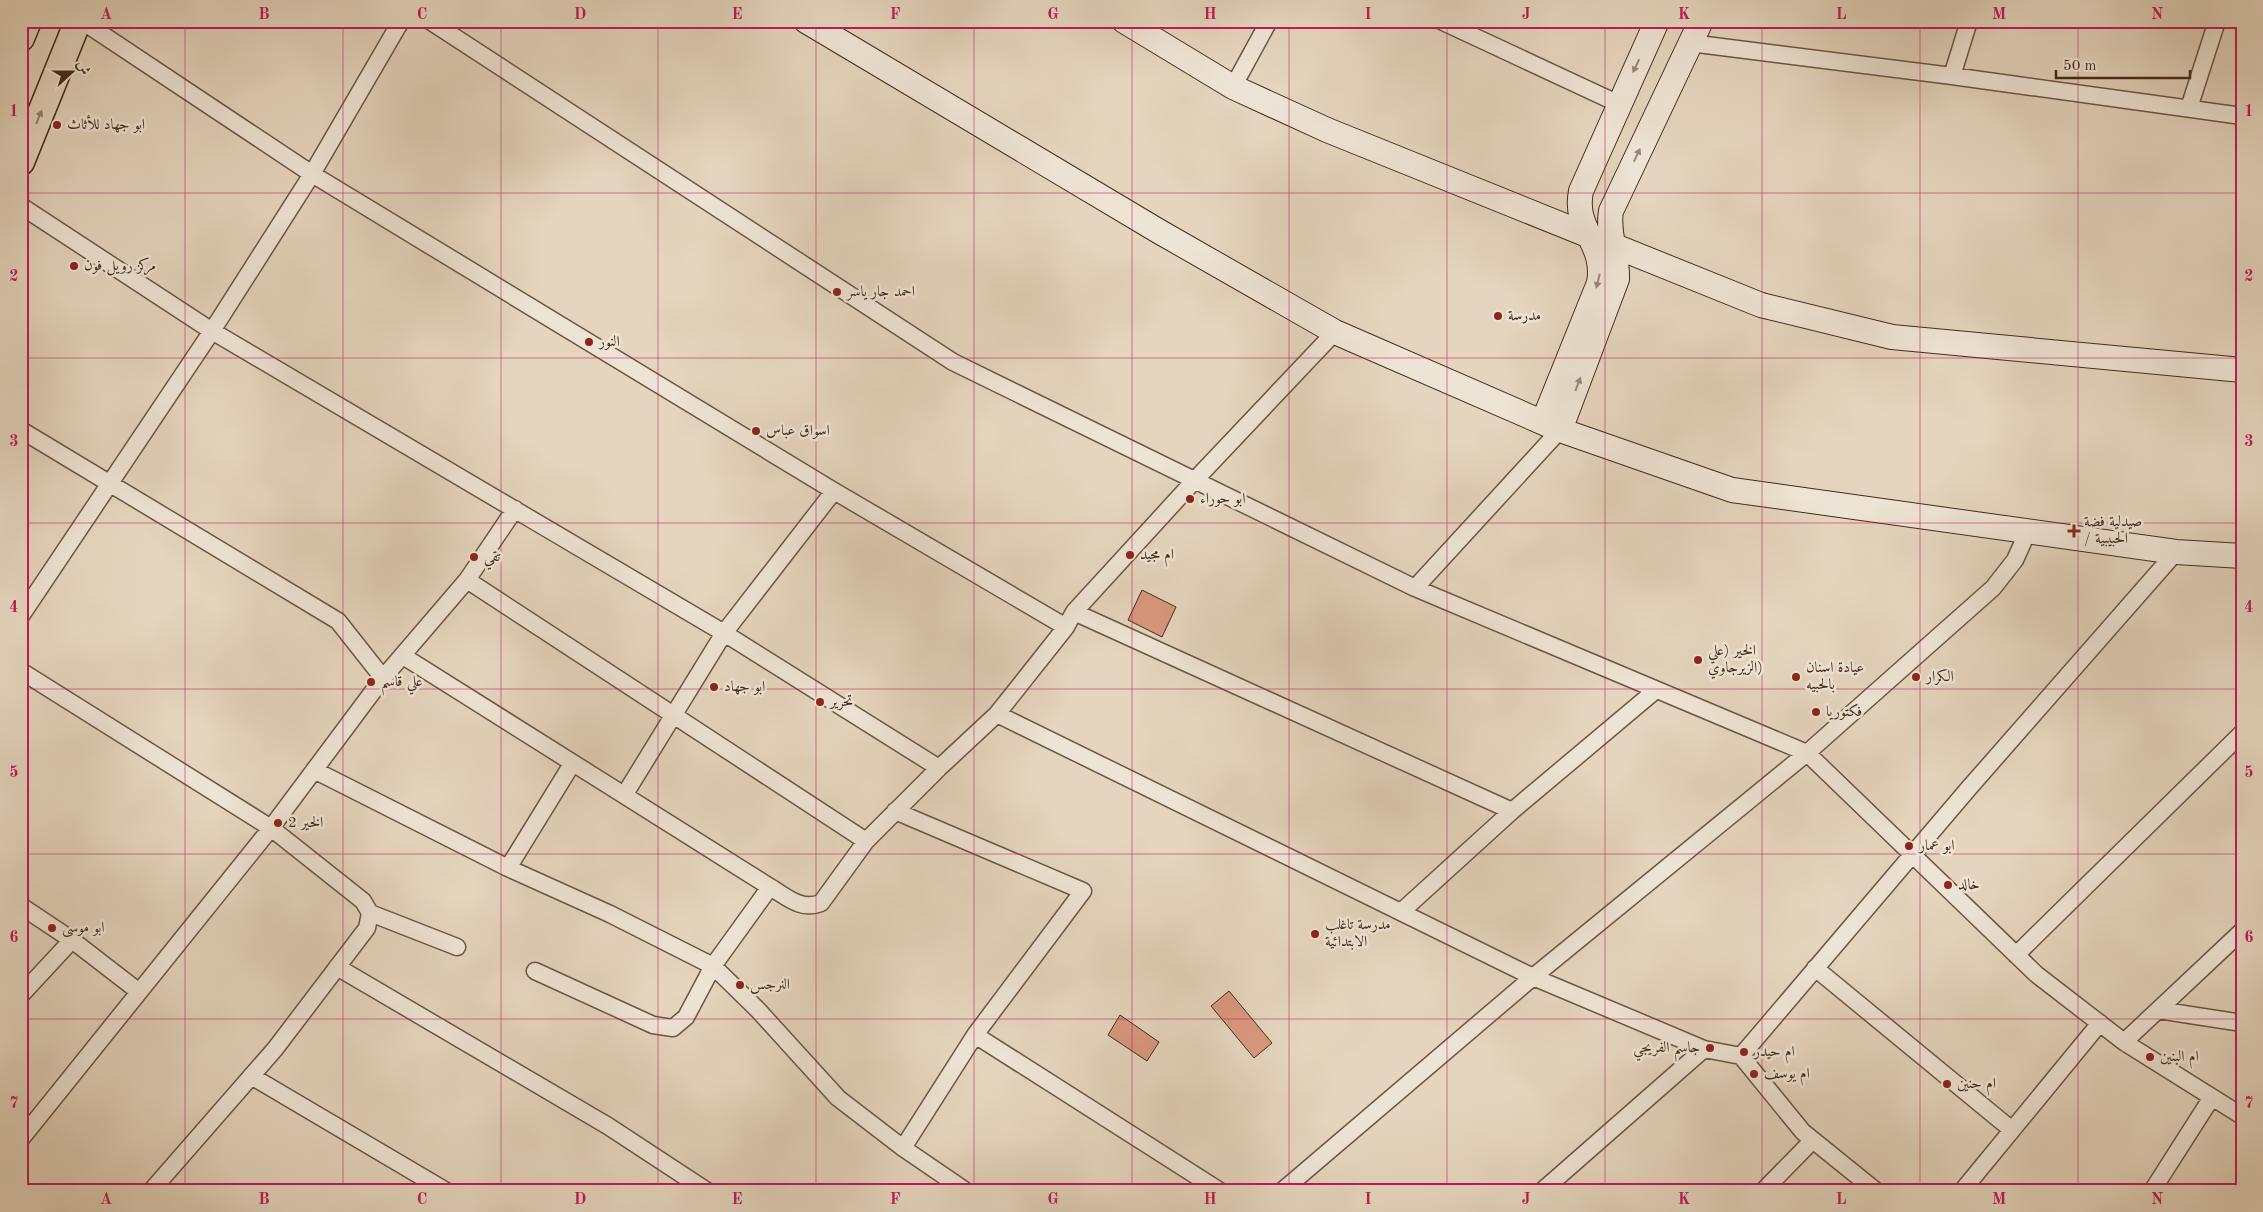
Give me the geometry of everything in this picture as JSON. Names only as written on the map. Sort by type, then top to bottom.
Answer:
[{"type":"main road","points":[[21,38],[28,21]]},
{"type":"main road","points":[[21,162],[78,21]]},
{"type":"street","points":[[82,21],[312,174],[834,491],[1066,627]]},
{"type":"street","points":[[21,616],[212,330],[312,174],[402,21]]},
{"type":"street","points":[[430,21],[953,362],[1415,588],[1807,753],[1911,856],[2036,974],[2124,1042],[2242,1116]]},
{"type":"street","points":[[806,21],[1160,232],[1335,332],[1552,426],[1732,490],[2176,552],[2242,556]]},
{"type":"street","points":[[1124,21],[1233,87],[1327,130],[1761,305],[1892,337],[2242,370]]},
{"type":"street","points":[[1233,87],[1269,21]]},
{"type":"street","points":[[1441,21],[1619,104]]},
{"type":"street","points":[[1552,426],[1599,283],[1598,253],[1580,218],[1580,191],[1657,21]]},
{"type":"street","points":[[1415,588],[1552,426],[1614,290],[1617,268],[1609,234],[1612,210],[1700,21]]},
{"type":"street","points":[[1952,76],[1969,21]]},
{"type":"street","points":[[2189,108],[2217,21]]},
{"type":"street","points":[[1690,43],[1952,76],[2242,116]]},
{"type":"street","points":[[21,206],[212,330],[724,633],[939,768]]},
{"type":"street","points":[[403,656],[572,764],[625,794],[802,906],[812,906],[821,903],[866,841],[996,714],[1066,627],[1074,612],[1194,481],[1335,332]]},
{"type":"street","points":[[21,430],[338,621],[382,678]]},
{"type":"street","points":[[625,794],[724,633],[834,491]]},
{"type":"street","points":[[21,1139],[138,990],[271,828],[382,678],[467,580],[515,509]]},
{"type":"street","points":[[1282,1191],[1533,977],[1807,753],[1993,588],[2015,560],[2028,531]]},
{"type":"street","points":[[1741,1056],[1911,856],[2176,552]]},
{"type":"street","points":[[467,580],[866,841]]},
{"type":"street","points":[[1074,612],[1512,811]]},
{"type":"street","points":[[21,671],[271,828],[363,901],[370,913],[457,947]]},
{"type":"street","points":[[1402,911],[1512,811],[1656,690]]},
{"type":"street","points":[[996,714],[1402,911],[1533,977],[1704,1049],[1741,1056],[1803,1132],[1876,1191]]},
{"type":"street","points":[[2016,955],[2242,733]]},
{"type":"street","points":[[508,868],[572,764]]},
{"type":"street","points":[[314,770],[508,868],[610,914],[713,966],[758,1010],[838,1098],[903,1148],[966,1191]]},
{"type":"street","points":[[895,812],[1083,891],[975,1035],[903,1148]]},
{"type":"street","points":[[535,971],[653,1025],[666,1029],[673,1028],[686,1017],[713,966],[770,887]]},
{"type":"street","points":[[21,906],[72,940],[138,990]]},
{"type":"street","points":[[154,1190],[251,1076],[338,967],[367,928],[370,913]]},
{"type":"street","points":[[2124,1042],[2242,930]]},
{"type":"street","points":[[21,995],[72,940]]},
{"type":"street","points":[[338,967],[608,1126],[707,1191]]},
{"type":"street","points":[[1815,968],[2012,1130]]},
{"type":"street","points":[[2158,1010],[2242,1023]]},
{"type":"street","points":[[1962,1191],[2100,1023]]},
{"type":"street","points":[[975,1035],[1220,1191]]},
{"type":"street","points":[[1542,1191],[1704,1049]]},
{"type":"street","points":[[251,1076],[446,1191]]},
{"type":"street","points":[[2152,1191],[2212,1097]]},
{"type":"street","points":[[1763,1191],[1814,1140]]},
{"type":"building","points":[[1142,590],[1176,607],[1162,637],[1128,620]]},
{"type":"building","points":[[1229,991],[1272,1043],[1254,1058],[1211,1006]]},
{"type":"building","points":[[1120,1015],[1159,1042],[1147,1061],[1108,1035]]},
{"type":"place","name":"ابو جهاد للأثاث","points":[[57,125]]},
{"type":"place","name":"مركز رويل فون","points":[[74,266]]},
{"type":"place","name":"احمد جار ياسر","points":[[837,292]]},
{"type":"place","name":"مدرسة","points":[[1498,316]]},
{"type":"place","name":"النور","points":[[589,342]]},
{"type":"place","name":"اسواق عباس","points":[[756,431]]},
{"type":"place","name":"ابو حوراء","points":[[1190,499]]},
{"type":"place","name":"صيدلية فضة / الحبيبية","points":[[2074,531]]},
{"type":"place","name":"ام مجيد","points":[[1130,555]]},
{"type":"place","name":"تقي","points":[[474,557]]},
{"type":"place","name":"الخير (علي الزيرجاوي)","points":[[1698,660]]},
{"type":"place","name":"عيادة اسنان بالحبيه","points":[[1796,677]]},
{"type":"place","name":"الكرار","points":[[1916,677]]},
{"type":"place","name":"علي قاسم","points":[[371,682]]},
{"type":"place","name":"ابو جهاد","points":[[714,687]]},
{"type":"place","name":"تحرير","points":[[820,702]]},
{"type":"place","name":"فكتوريا","points":[[1816,712]]},
{"type":"place","name":"الخير 2","points":[[278,823]]},
{"type":"place","name":"ابو عمار","points":[[1909,846]]},
{"type":"place","name":"خالد","points":[[1948,885]]},
{"type":"place","name":"ابو موسى","points":[[52,928]]},
{"type":"place","name":"مدرسة تاغلب الابتدائية","points":[[1315,934]]},
{"type":"place","name":"النرجس","points":[[740,985]]},
{"type":"place","name":"جاسم الفريجي","points":[[1710,1048]]},
{"type":"place","name":"ام حيدر","points":[[1744,1052]]},
{"type":"place","name":"ام البنين","points":[[2150,1057]]},
{"type":"place","name":"ام يوسف","points":[[1754,1074]]},
{"type":"place","name":"ام حنين","points":[[1947,1084]]}]
